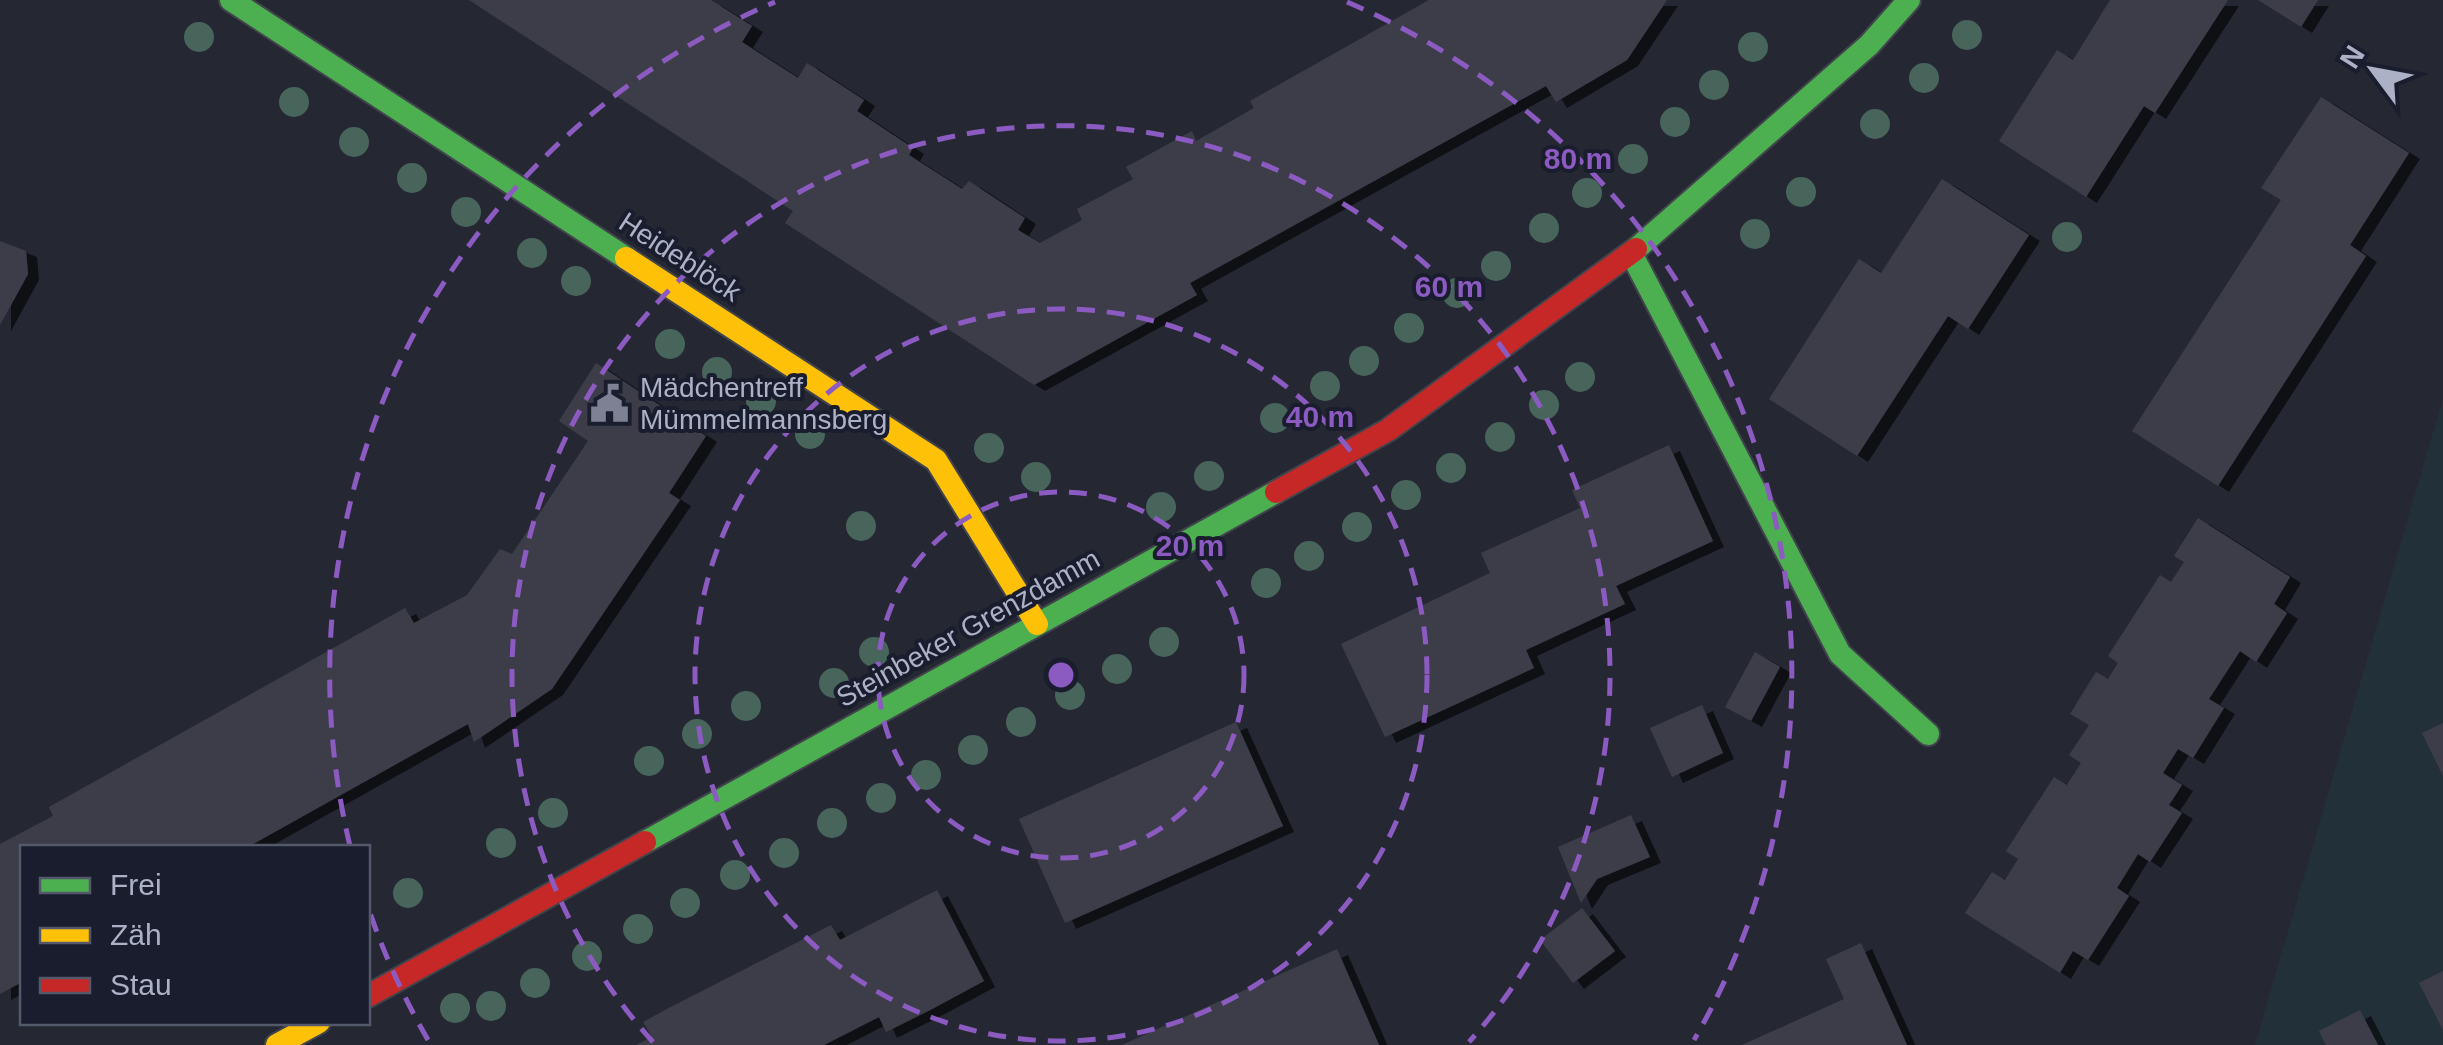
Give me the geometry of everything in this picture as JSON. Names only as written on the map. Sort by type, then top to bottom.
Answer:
[{"type":"street","name":"Heideblöck","points":[[231,0],[936,460],[1037,624]]},
{"type":"street","name":"Steinbeker Grenzdamm","points":[[370,995],[1388,430],[1631,253],[1869,45],[1909,0]]},
{"type":"street","points":[[1631,253],[1840,654],[1928,734]]},
{"type":"street","points":[[277,1045],[314,1025]]},
{"type":"shaded area","points":[[2443,398],[2443,1045],[2255,1045]]},
{"type":"building","points":[[469,0],[711,0],[752,26],[742,42],[798,78],[807,63],[864,100],[857,111],[913,148],[909,155],[962,189],[969,181],[1025,218],[1018,230],[1040,243],[1082,220],[1077,209],[1133,179],[1126,167],[1192,131],[1196,141],[1254,108],[1250,101],[1429,0],[1667,0],[1627,60],[1556,102],[1546,86],[1190,283],[1197,295],[1034,385],[785,223],[793,211]]},
{"type":"building","points":[[2110,0],[2228,0],[2155,113],[2144,106],[2086,197],[1999,141],[2057,50],[2073,60]]},
{"type":"building","points":[[2258,0],[2318,0],[2301,27]]},
{"type":"building","points":[[2321,97],[2409,153],[2350,245],[2366,256],[2218,486],[2132,431],[2281,200],[2261,188]]},
{"type":"building","points":[[1942,179],[2029,235],[1968,329],[1948,316],[1857,456],[1769,399],[1859,259],[1881,273]]},
{"type":"building","points":[[0,241],[26,251],[28,274],[0,325]]},
{"type":"building","points":[[596,363],[706,436],[669,493],[680,500],[552,689],[474,742],[468,724],[251,845],[20,845],[20,983],[0,994],[0,844],[53,816],[49,807],[405,608],[414,623],[467,595],[500,549],[512,554],[588,441],[559,421]]},
{"type":"building","points":[[1669,445],[1713,541],[1616,586],[1625,604],[1526,650],[1534,668],[1385,737],[1341,644],[1490,573],[1481,553],[1580,508],[1572,490]]},
{"type":"building","points":[[2198,518],[2290,577],[2274,604],[2287,613],[2256,662],[2240,651],[2209,699],[2224,708],[2193,758],[2178,749],[2163,773],[2182,785],[2169,805],[2182,813],[2150,862],[2138,854],[2117,888],[2129,896],[2088,960],[2073,951],[2060,973],[1965,913],[1992,872],[2005,880],[2018,859],[2006,851],[2054,777],[2067,785],[2081,763],[2069,755],[2089,725],[2070,714],[2096,672],[2108,679],[2118,663],[2108,656],[2160,575],[2171,582],[2184,562],[2174,556]]},
{"type":"building","points":[[1755,652],[1780,667],[1751,721],[1725,707]]},
{"type":"building","points":[[1702,705],[1723,753],[1672,777],[1650,728]]},
{"type":"building","points":[[1236,722],[1283,826],[1065,923],[1019,819]]},
{"type":"building","points":[[2443,723],[2443,776],[2422,733]]},
{"type":"building","points":[[1631,815],[1650,857],[1597,879],[1581,903],[1558,847]]},
{"type":"building","points":[[937,890],[984,981],[934,1008],[886,1032],[879,1017],[824,1045],[636,1045],[652,1037],[643,1022],[665,1010],[831,925],[840,940]]},
{"type":"building","points":[[1582,908],[1615,951],[1573,983],[1540,940]]},
{"type":"building","points":[[1861,943],[1907,1045],[1742,1045],[1844,999],[1826,959]]},
{"type":"building","points":[[1337,949],[1379,1045],[1122,1045],[1193,1013]]},
{"type":"building","points":[[2443,971],[2443,1030],[2419,983]]},
{"type":"building","points":[[2360,1010],[2378,1045],[2326,1045],[2319,1031]]},
{"type":"traffic: fast","points":[[231,0],[626,258]]},
{"type":"traffic: fast","points":[[1636,249],[1869,45],[1909,0]]},
{"type":"traffic: fast","points":[[1631,253],[1840,654],[1928,734]]},
{"type":"traffic: fast","points":[[645,842],[1276,492]]},
{"type":"traffic: slow","points":[[626,258],[936,460],[1037,624]]},
{"type":"traffic: slow","points":[[277,1045],[314,1025]]},
{"type":"traffic: jam","points":[[1276,492],[1388,430],[1636,249]]},
{"type":"traffic: jam","points":[[370,995],[645,842]]},
{"type":"place","name":"Mädchentreff Mümmelmannsberg","points":[[610,403]]}]
